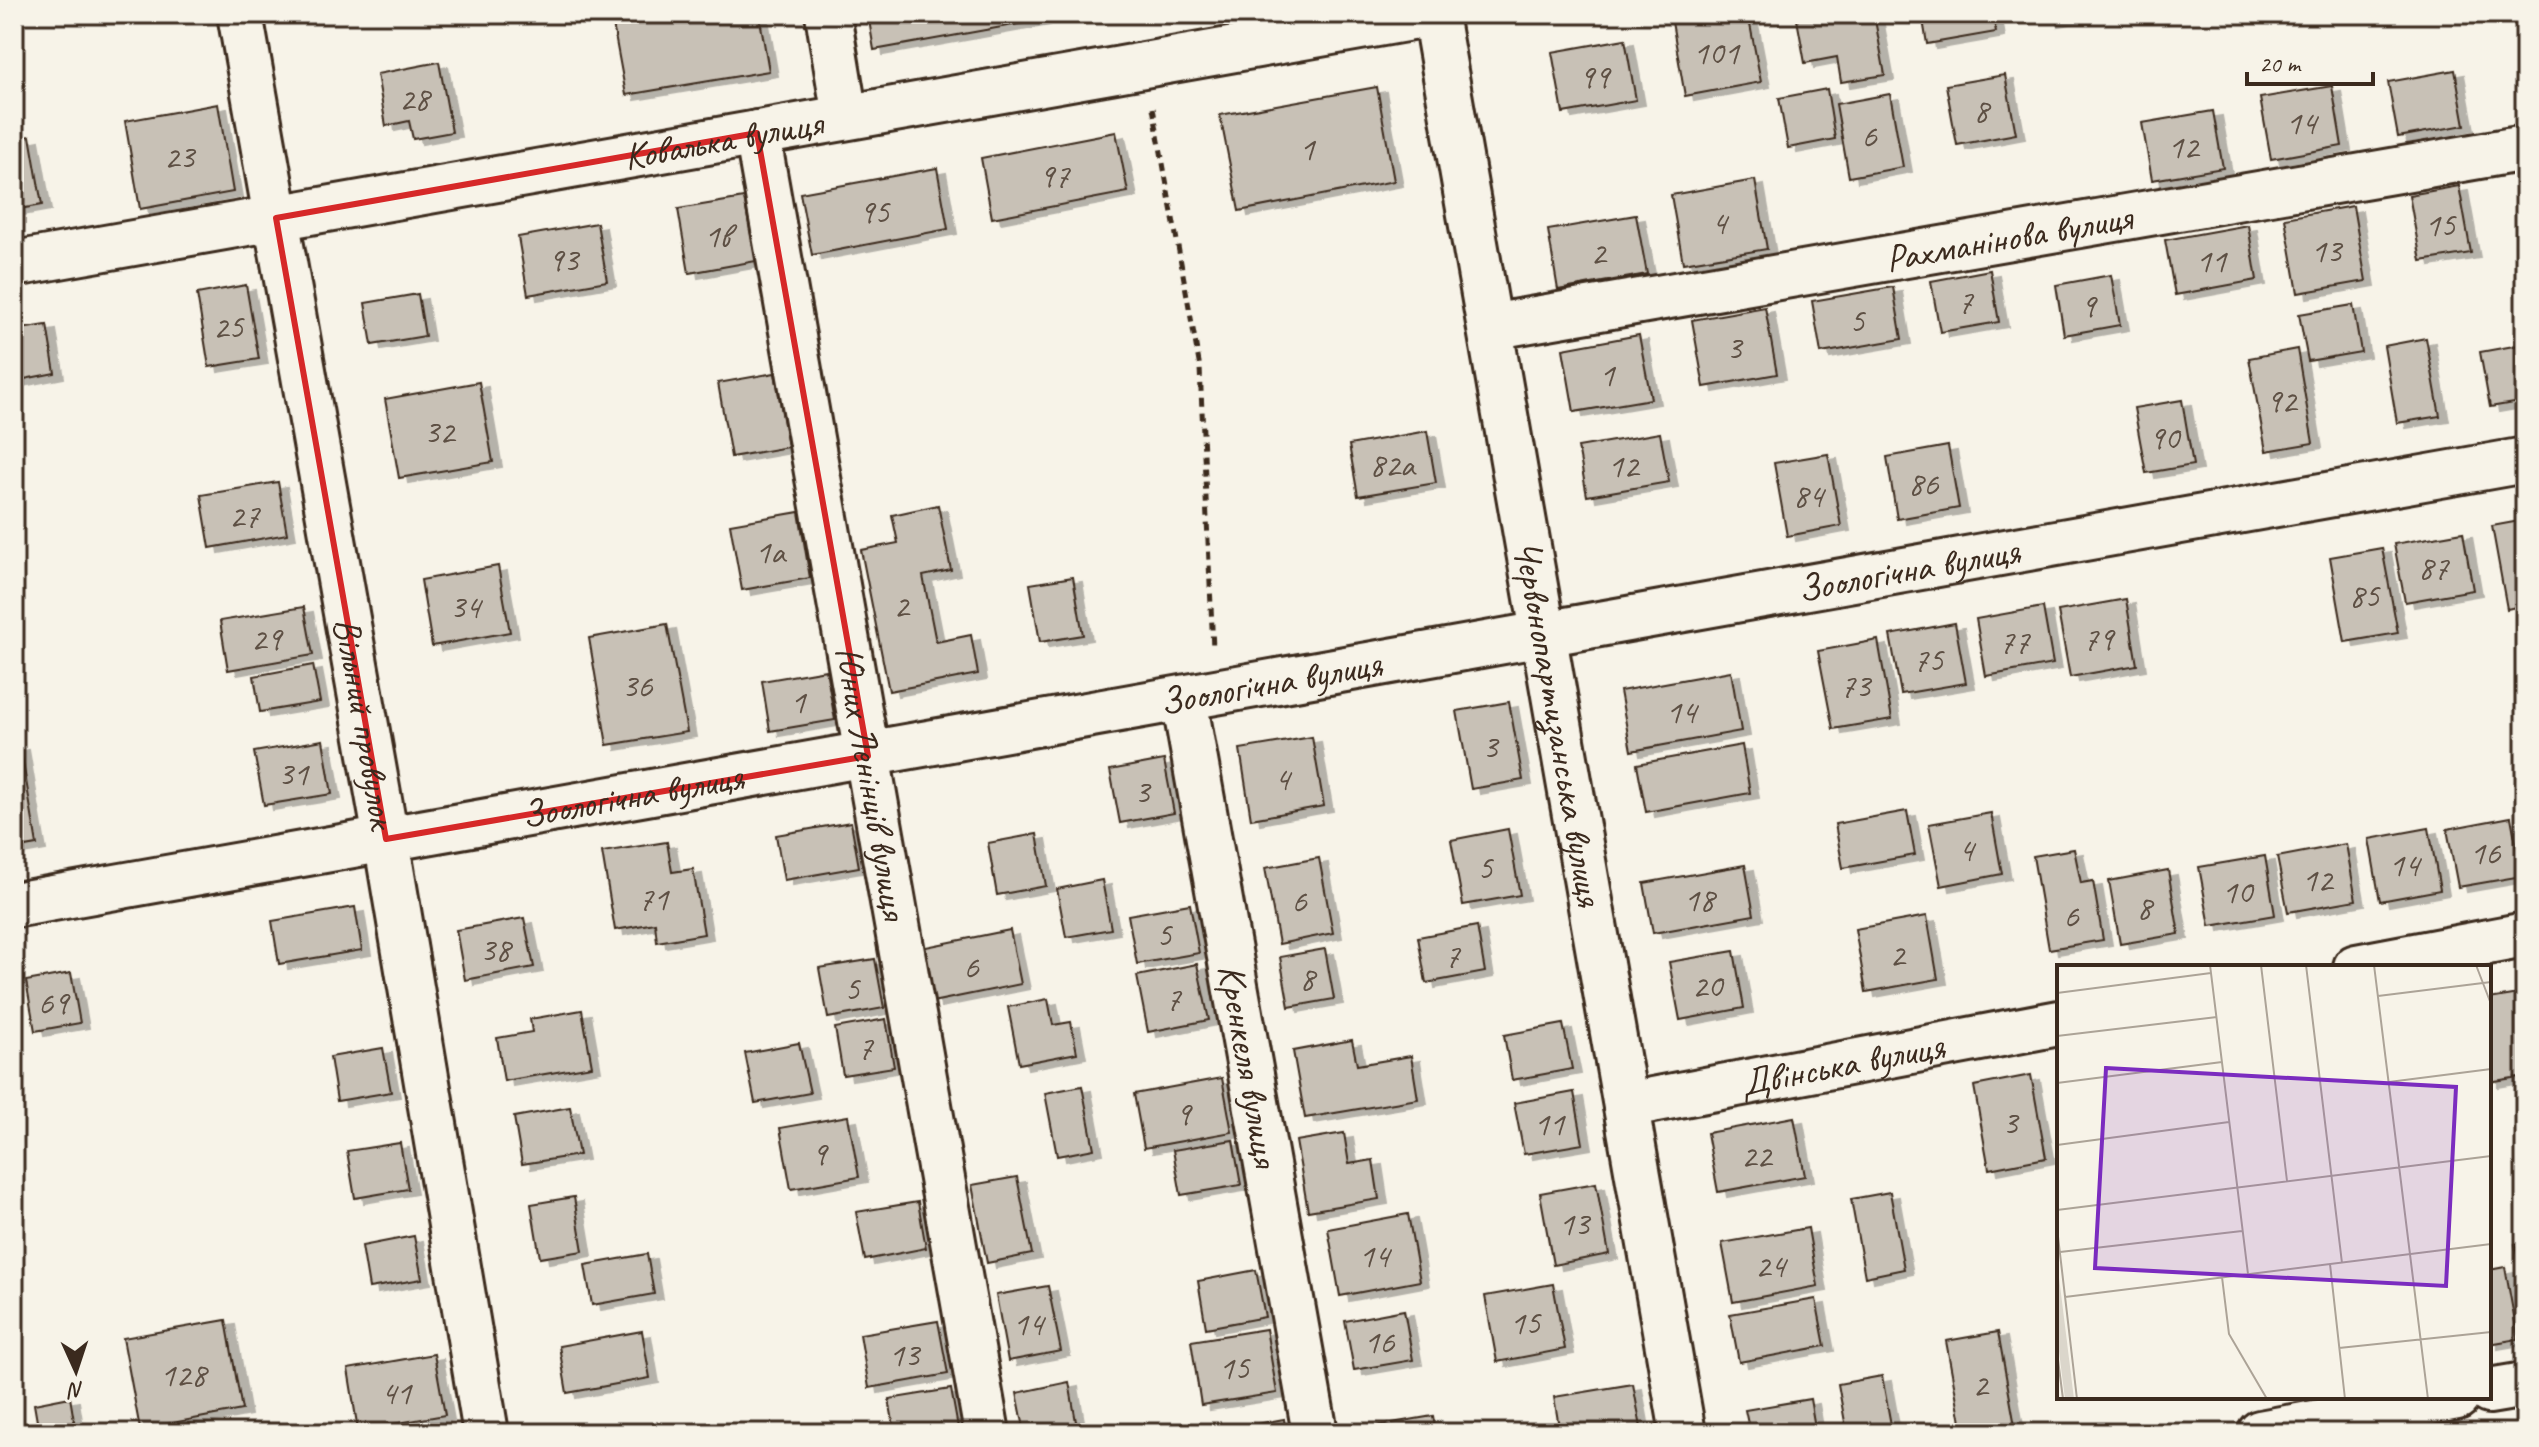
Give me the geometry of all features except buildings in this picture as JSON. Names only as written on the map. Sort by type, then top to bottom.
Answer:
[{"type":"street","name":"Вільний провулок","points":[[240,14],[386,839],[486,1433]]},
{"type":"street","points":[[828,14],[845,117]]},
{"type":"street","name":"Ковалька вулиця","points":[[14,264],[1434,14]]},
{"type":"street","name":"Червонопартизанська вулиця","points":[[1434,14],[1683,1433]]},
{"type":"street","name":"Юних Ленінців вулиця","points":[[757,133],[987,1433]]},
{"type":"street","name":"Рахманінова вулиця","points":[[1490,327],[2525,148]]},
{"type":"street","name":"Зоологічна вулиця","points":[[14,905],[2525,460]]},
{"type":"street","name":"Кренкеля вулиця","points":[[1200,697],[1315,1433]]},
{"type":"street","points":[[2367,965],[2525,935]]},
{"type":"street","name":"Двінська вулиця","points":[[1626,1105],[2057,1023]]},
{"type":"street","points":[[2491,1391],[2525,1385]]},
{"type":"street","points":[[2260,1433],[2446,1399]]},
{"type":"path","points":[[1145,65],[1200,368],[1200,697]]},
{"type":"highlighted area","points":[[757,133],[868,756],[386,839],[276,218]]}]
